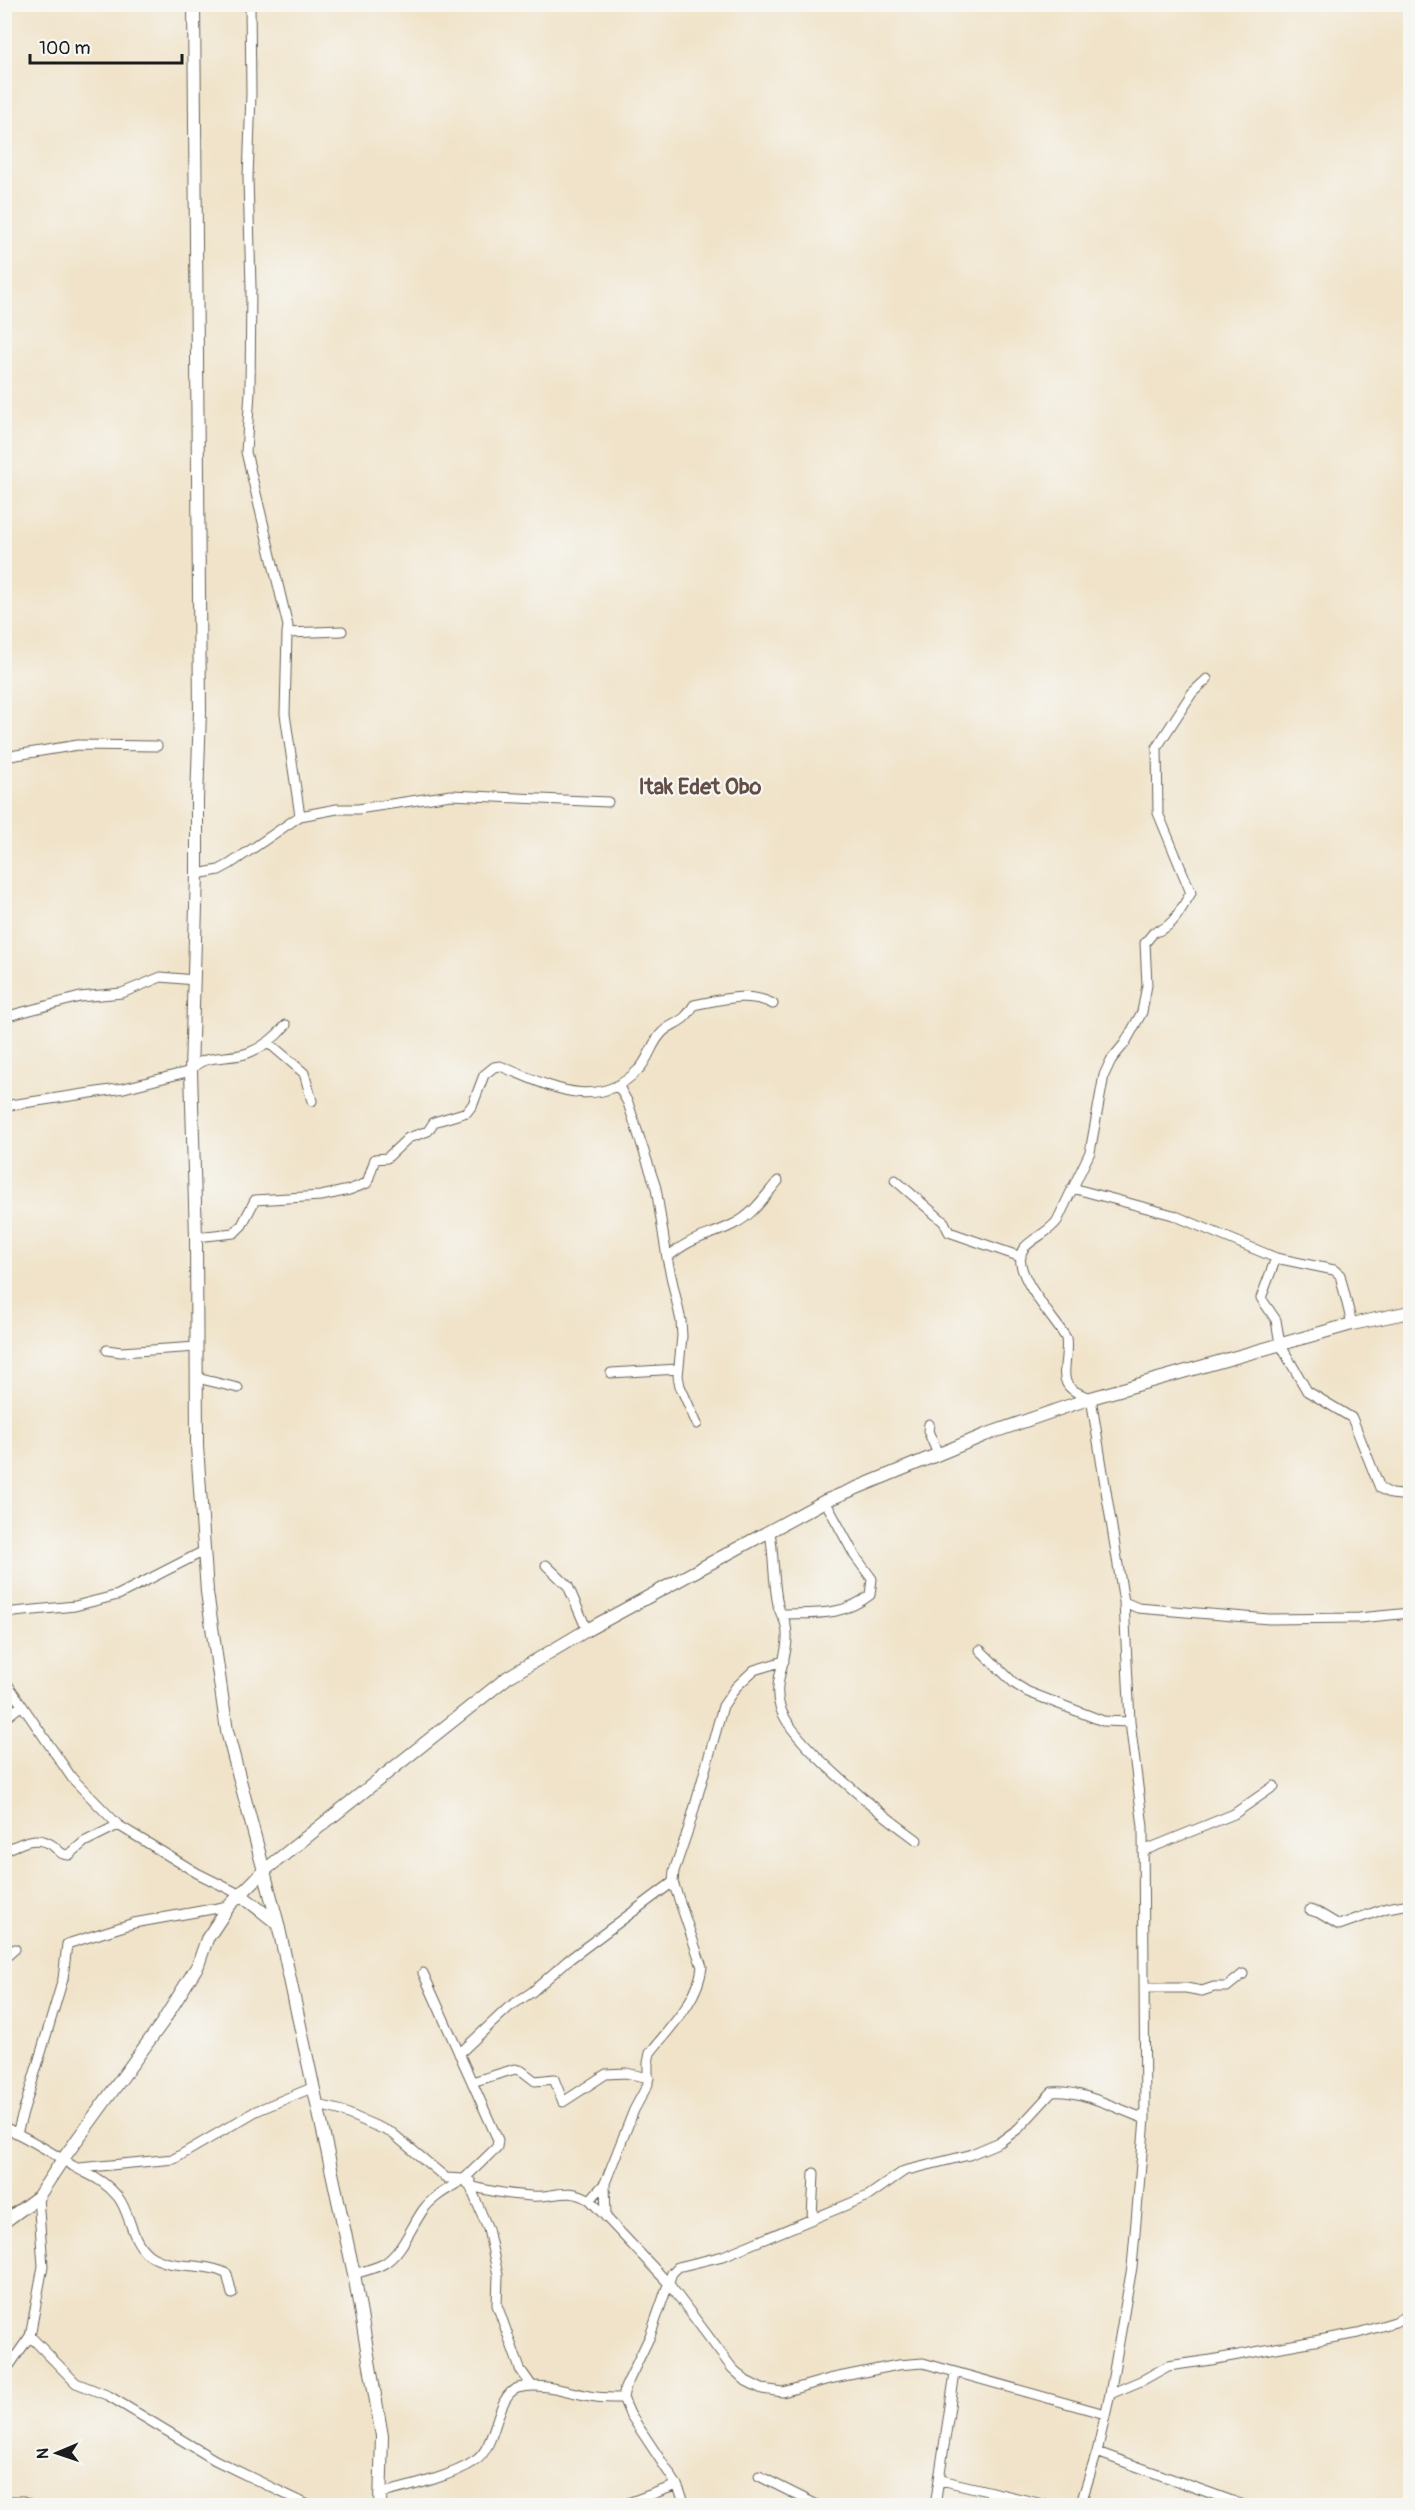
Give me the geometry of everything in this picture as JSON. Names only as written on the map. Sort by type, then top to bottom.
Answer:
[{"type":"street","points":[[194,4],[200,711],[191,1071],[196,1237],[197,1446],[207,1592],[227,1731],[278,1924],[354,2274],[382,2436],[380,2500],[475,2461],[491,2440],[504,2401],[516,2388],[528,2382],[598,2397],[623,2398]]},
{"type":"street","points":[[250,4],[248,178],[251,287],[250,392],[246,452],[288,626],[285,714],[300,816]]},
{"type":"street","points":[[287,633],[342,631]]},
{"type":"street","points":[[1091,1398],[1072,1390],[1066,1384],[1063,1366],[1066,1338],[1045,1310],[1025,1275],[1021,1266],[1021,1257],[1023,1249],[1050,1230],[1057,1221],[1090,1152],[1104,1075],[1142,1012],[1147,976],[1144,943],[1154,932],[1163,931],[1172,923],[1191,893],[1158,813],[1157,747],[1192,693],[1207,680]]},
{"type":"street","points":[[4,758],[78,745],[157,746]]},
{"type":"street","points":[[197,874],[219,870],[230,864],[300,816],[337,809],[358,809],[450,795],[608,802]]},
{"type":"street","points":[[4,1017],[80,997],[122,993],[161,977],[194,980]]},
{"type":"street","points":[[196,1237],[234,1233],[242,1225],[255,1200],[331,1195],[367,1183],[375,1159],[387,1158],[408,1138],[425,1134],[435,1122],[467,1112],[473,1104],[484,1075],[495,1067],[500,1066],[570,1092],[583,1094],[618,1085],[640,1069],[658,1036],[667,1027],[686,1017],[694,1005],[748,996],[760,998],[772,1004]]},
{"type":"street","points":[[4,1106],[124,1088],[191,1071],[194,1065],[201,1060],[246,1054],[269,1042],[286,1025]]},
{"type":"street","points":[[269,1042],[304,1073],[312,1101]]},
{"type":"street","points":[[618,1085],[628,1103],[656,1188],[667,1258],[682,1328],[678,1369],[680,1386],[697,1424]]},
{"type":"street","points":[[667,1258],[695,1238],[718,1231],[746,1217],[778,1180]]},
{"type":"street","points":[[895,1180],[944,1222],[949,1232],[1021,1257]]},
{"type":"street","points":[[1072,1188],[1173,1215],[1276,1258],[1334,1270],[1340,1275],[1352,1324]]},
{"type":"street","points":[[1276,1258],[1261,1298],[1276,1320],[1280,1344],[1307,1391],[1352,1418],[1380,1488],[1391,1494],[1410,1496]]},
{"type":"street","points":[[4,2222],[38,2197],[162,2023],[198,1965],[207,1939],[229,1906],[265,1870],[508,1677],[587,1630],[825,1501],[938,1454],[1091,1398],[1352,1324],[1410,1312]]},
{"type":"street","points":[[107,1350],[121,1352],[196,1347]]},
{"type":"street","points":[[611,1373],[678,1369]]},
{"type":"street","points":[[197,1378],[238,1388]]},
{"type":"street","points":[[1080,2505],[1097,2452],[1110,2394],[1132,2267],[1145,2119],[1143,1827],[1130,1722],[1124,1602],[1091,1398]]},
{"type":"street","points":[[929,1424],[928,1431],[938,1454]]},
{"type":"street","points":[[781,1614],[842,1612],[858,1605],[870,1595],[872,1579],[855,1557],[825,1501]]},
{"type":"street","points":[[770,1532],[778,1606],[786,1626],[784,1661],[778,1675],[777,1693],[784,1720],[810,1750],[881,1814],[917,1840]]},
{"type":"street","points":[[4,1613],[75,1605],[118,1595],[204,1551]]},
{"type":"street","points":[[546,1564],[568,1586],[587,1630]]},
{"type":"street","points":[[1124,1602],[1138,1608],[1269,1619],[1359,1618],[1410,1613]]},
{"type":"street","points":[[980,1650],[1015,1684],[1028,1692],[1103,1721],[1130,1722]]},
{"type":"street","points":[[590,2200],[605,2183],[634,2110],[648,2084],[650,2053],[692,1999],[700,1981],[702,1967],[673,1882],[674,1871],[689,1827],[723,1706],[736,1687],[754,1670],[784,1661]]},
{"type":"street","points":[[4,1678],[72,1778],[118,1825],[197,1874],[241,1895],[278,1924]]},
{"type":"street","points":[[4,1719],[22,1705]]},
{"type":"street","points":[[1143,1851],[1234,1814],[1274,1786]]},
{"type":"street","points":[[4,1851],[27,1841],[40,1840],[53,1845],[61,1854],[69,1855],[84,1842],[118,1825]]},
{"type":"street","points":[[459,2054],[509,2007],[532,1992],[567,1961],[673,1882]]},
{"type":"street","points":[[1310,1910],[1339,1925],[1387,1908],[1410,1904]]},
{"type":"street","points":[[17,2133],[63,1978],[67,1944],[134,1923],[229,1906]]},
{"type":"street","points":[[4,1959],[15,1949]]},
{"type":"street","points":[[354,2274],[384,2264],[391,2258],[433,2199],[467,2183],[474,2169],[498,2144],[423,1973]]},
{"type":"street","points":[[1144,1988],[1186,1988],[1202,1991],[1227,1986],[1243,1974]]},
{"type":"street","points":[[472,2082],[515,2069],[522,2071],[535,2081],[554,2079],[563,2102],[606,2074],[626,2073],[649,2078]]},
{"type":"street","points":[[76,2168],[174,2159],[256,2111],[314,2087]]},
{"type":"street","points":[[686,2505],[677,2485],[630,2414],[623,2398],[625,2388],[650,2336],[672,2273],[678,2267],[723,2256],[868,2196],[904,2171],[969,2155],[1000,2142],[1019,2128],[1052,2092],[1062,2091],[1077,2095],[1145,2119]]},
{"type":"street","points":[[318,2105],[339,2110],[392,2133],[446,2178],[529,2196],[567,2192],[581,2194],[590,2200],[669,2284],[732,2368],[746,2380],[762,2389],[783,2392],[829,2379],[898,2365],[922,2363],[1105,2414]]},
{"type":"street","points":[[4,2127],[76,2168],[98,2177],[122,2203],[133,2234],[146,2253],[154,2258],[190,2267],[221,2270],[227,2274],[232,2294]]},
{"type":"street","points":[[812,2219],[814,2173]]},
{"type":"street","points":[[467,2183],[488,2229],[498,2276],[497,2305],[520,2369],[528,2382]]},
{"type":"street","points":[[605,2183],[606,2217]]},
{"type":"street","points":[[4,2373],[30,2336],[44,2266],[38,2197]]},
{"type":"street","points":[[1110,2394],[1168,2366],[1358,2333],[1395,2322],[1410,2314]]},
{"type":"street","points":[[30,2336],[76,2383],[109,2396],[215,2460],[310,2505]]},
{"type":"street","points":[[935,2505],[941,2480],[955,2373]]},
{"type":"street","points":[[1097,2452],[1246,2505]]},
{"type":"street","points":[[759,2476],[819,2505]]},
{"type":"street","points":[[941,2480],[1051,2505]]},
{"type":"street","points":[[620,2505],[677,2485]]},
{"type":"street","points":[[4,2501],[22,2501],[36,2505]]},
{"type":"district","name":"Itak Edet Obo","points":[[700,786]]}]
